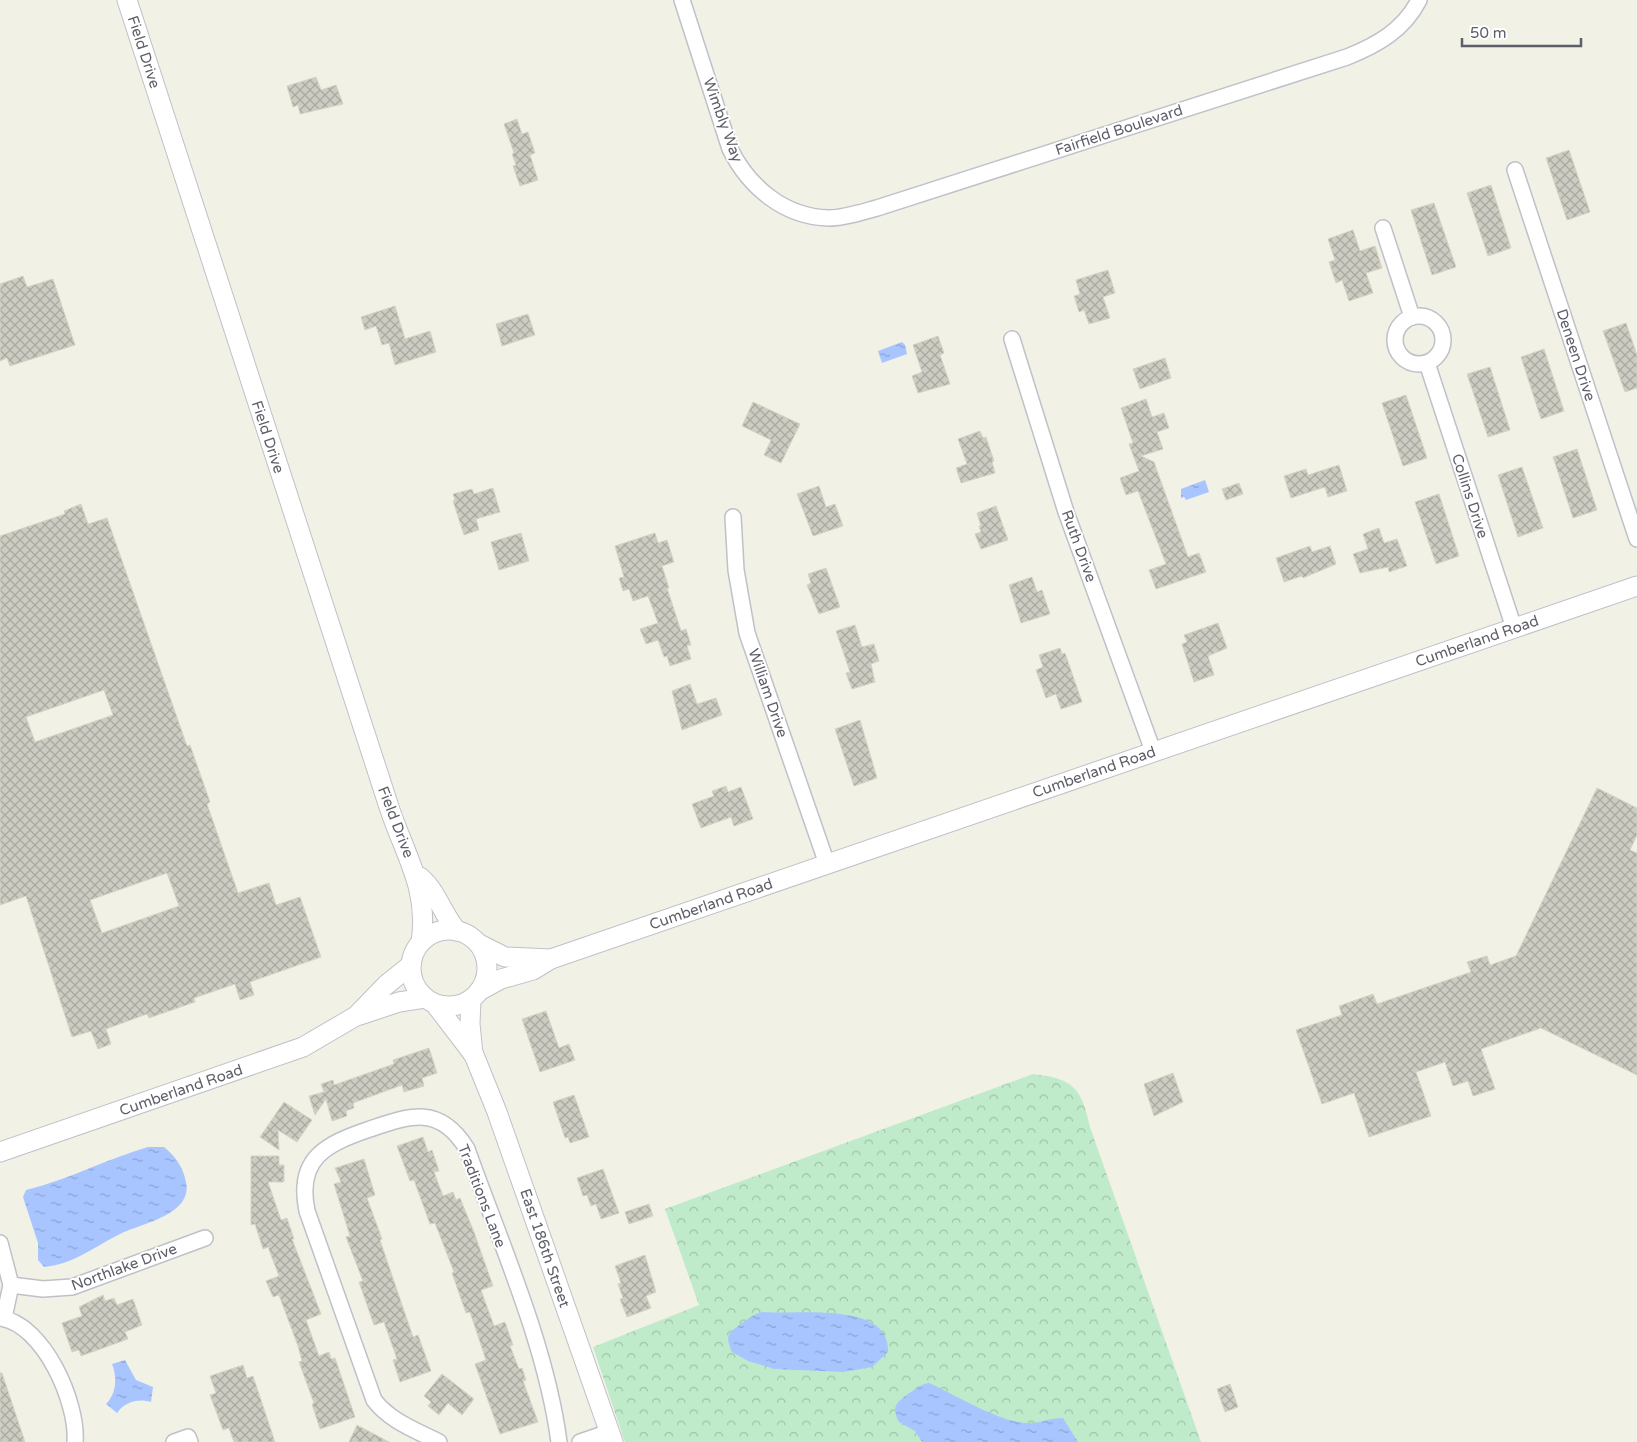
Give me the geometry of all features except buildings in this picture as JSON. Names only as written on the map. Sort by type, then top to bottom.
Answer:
[{"type":"street","name":"Field Drive","points":[[127,0],[384,792],[416,872]]},
{"type":"street","name":"Wimbly Way","points":[[682,0],[730,149],[737,163],[747,178],[767,197],[799,212]]},
{"type":"street","name":"Fairfield Boulevard","points":[[799,212],[827,218],[878,208],[1347,56],[1380,43],[1407,19],[1419,0]]},
{"type":"street","name":"Deneen Drive","points":[[1515,170],[1637,539]]},
{"type":"street","points":[[1383,228],[1412,317]]},
{"type":"street","points":[[1412,317],[1426,317],[1439,326],[1442,333],[1444,340],[1439,354],[1427,363],[1412,363],[1400,354],[1397,348],[1396,333],[1405,321],[1412,317]]},
{"type":"street","name":"Ruth Drive","points":[[1012,339],[1066,512],[1154,751]]},
{"type":"street","name":"Collins Drive","points":[[1427,363],[1514,628]]},
{"type":"street","name":"William Drive","points":[[733,517],[736,570],[747,633],[827,864]]},
{"type":"street","name":"Cumberland Road","points":[[475,995],[501,979],[533,970],[551,959],[1637,586]]},
{"type":"street","points":[[416,872],[430,884],[446,918],[457,931]]},
{"type":"street","points":[[416,872],[424,908],[421,942]]},
{"type":"street","points":[[444,930],[457,931],[469,935],[479,944],[485,955],[487,968],[485,980],[475,995],[454,1006],[430,1001],[417,988],[412,977],[411,965],[414,952],[421,942],[431,934],[444,930]]},
{"type":"street","name":"Cumberland Road","points":[[479,944],[505,956],[551,959]]},
{"type":"street","name":"Cumberland Road","points":[[356,1016],[386,986],[411,965]]},
{"type":"street","name":"East 186th Street","points":[[475,995],[470,1024],[474,1056],[500,1121],[611,1437]]},
{"type":"street","name":"Cumberland Road","points":[[0,1152],[303,1047],[356,1016],[399,1002],[430,1001]]},
{"type":"street","name":"East 186th Street","points":[[430,1001],[474,1056]]},
{"type":"street","name":"Traditions Lane","points":[[439,1442],[394,1420],[382,1411],[374,1400],[310,1220],[303,1193],[304,1177],[322,1149],[346,1137],[413,1116],[428,1118],[452,1129],[467,1149],[531,1328],[554,1404],[559,1442]]},
{"type":"street","name":"Northlake Drive","points":[[11,1285],[43,1289],[72,1287],[205,1238]]},
{"type":"street","points":[[0,1243],[11,1285],[2,1318],[24,1329],[44,1351],[55,1367],[64,1386],[74,1421],[75,1442]]},
{"type":"street","points":[[174,1442],[188,1437],[190,1442]]},
{"type":"street","points":[[580,1442],[611,1437]]},
{"type":"green space","points":[[1033,1074],[1067,1082],[1079,1094],[1201,1442],[625,1442],[593,1347],[699,1305],[665,1209]]},
{"type":"water","points":[[902,342],[905,345],[907,354],[882,363],[878,351]]},
{"type":"water","points":[[1205,480],[1209,492],[1186,500],[1184,497],[1181,498],[1181,489]]},
{"type":"water","points":[[148,1147],[164,1147],[178,1163],[186,1182],[186,1193],[182,1202],[164,1216],[120,1234],[74,1259],[44,1267],[38,1260],[38,1243],[23,1197],[26,1190],[57,1181]]},
{"type":"water","points":[[763,1312],[817,1312],[858,1317],[874,1324],[885,1335],[888,1352],[872,1367],[843,1372],[775,1369],[748,1361],[732,1352],[728,1338],[734,1329]]},
{"type":"water","points":[[125,1360],[136,1380],[153,1387],[151,1402],[142,1400],[132,1402],[124,1406],[117,1413],[106,1404],[110,1400],[115,1385],[115,1374],[112,1364]]},
{"type":"water","points":[[929,1383],[981,1409],[1009,1420],[1033,1423],[1063,1418],[1078,1442],[922,1442],[915,1431],[899,1422],[895,1409],[904,1397],[920,1386]]}]
